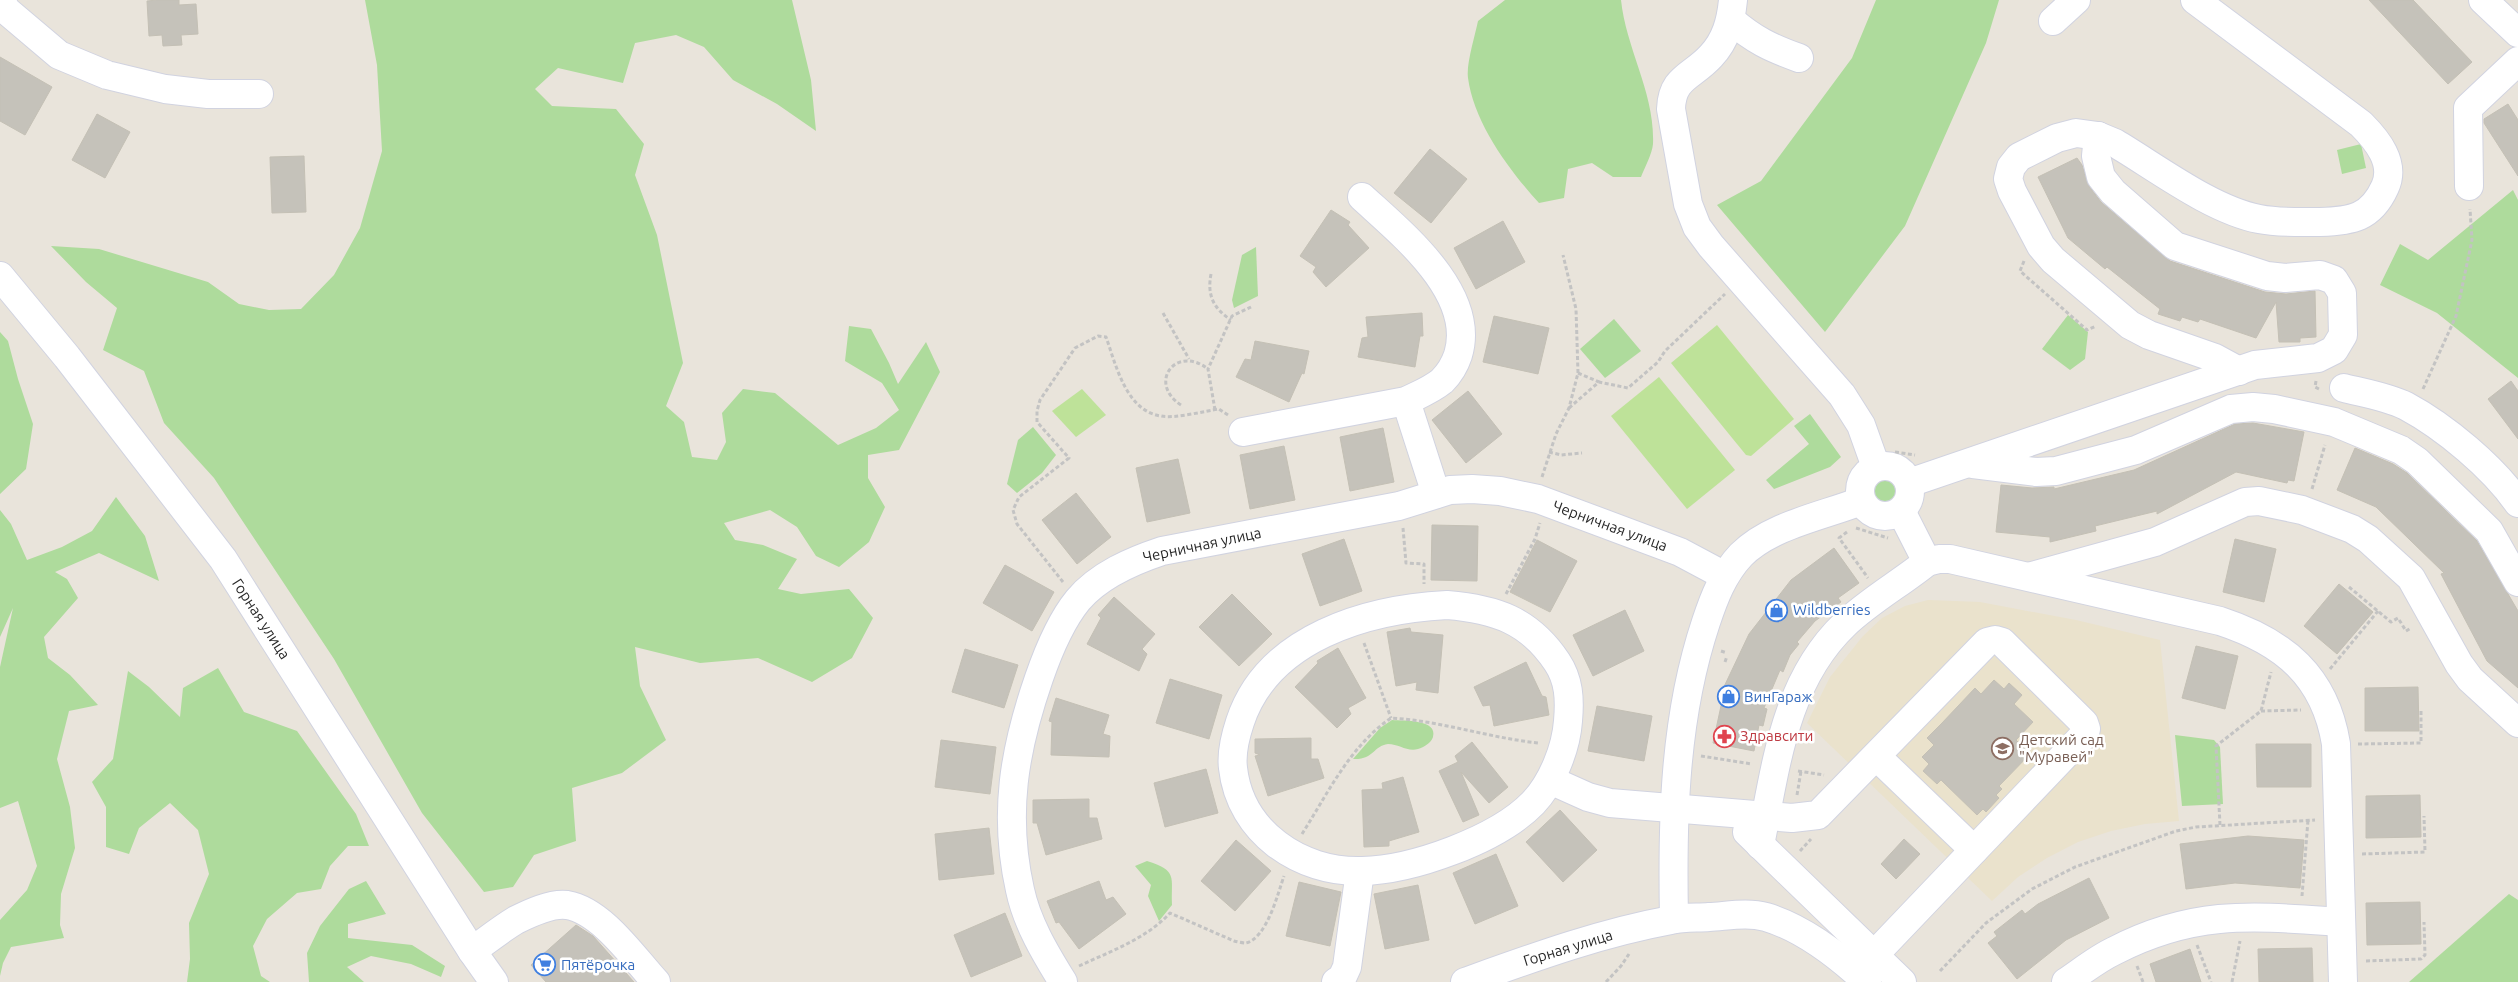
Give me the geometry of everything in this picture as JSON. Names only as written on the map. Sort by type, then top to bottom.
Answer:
[{"type":"street","points":[[0,0],[7,11],[58,55],[108,76],[165,89],[208,94],[259,94]]},
{"type":"street","points":[[2054,21],[2076,0]]},
{"type":"street","points":[[2195,0],[2361,124],[2378,140],[2388,164],[2387,184],[2378,202],[2363,215],[2345,221],[2287,222],[2260,219],[2219,206],[2115,143],[2098,136],[2076,133],[2056,138],[2019,157],[2011,167],[2008,179],[2012,191],[2041,246],[2053,260],[2130,325],[2149,335],[2215,358],[2239,371]]},
{"type":"street","points":[[2483,0],[2518,33]]},
{"type":"street","points":[[1732,10],[1753,39],[1772,49],[1799,58]]},
{"type":"street","points":[[1732,10],[1722,40],[1711,56],[1678,82],[1671,98],[1671,109],[1688,204],[1697,227],[1711,246],[1842,395],[1861,425],[1874,460]]},
{"type":"street","points":[[2469,186],[2468,108],[2518,61]]},
{"type":"street","points":[[1874,460],[1899,470],[1915,472],[1966,463],[2239,371],[2264,364],[2318,358],[2334,350],[2343,335],[2342,294],[2334,280],[2320,275],[2285,278],[2267,276],[2175,246],[2113,192],[2101,177],[2096,156],[2098,136]]},
{"type":"street","points":[[1236,424],[1406,401],[1429,391],[1443,380],[1455,363],[1461,344],[1460,323],[1453,302],[1431,266],[1416,247],[1362,196]]},
{"type":"street","name":"Горная улица","points":[[0,276],[67,358],[222,559],[472,951],[494,982]]},
{"type":"street","points":[[2344,388],[2405,405],[2451,435],[2510,491],[2518,503]]},
{"type":"street","points":[[1406,401],[1436,494]]},
{"type":"street","points":[[1966,463],[2036,472],[2056,471],[2136,450],[2231,409],[2253,407],[2274,409],[2334,422],[2401,450],[2417,461],[2488,531],[2518,582]]},
{"type":"street","points":[[1855,511],[1863,477],[1874,460]]},
{"type":"street","points":[[1898,523],[1909,499],[1915,472]]},
{"type":"street","name":"Черничная улица","points":[[1071,974],[1033,929],[1020,891],[1013,848],[1011,805],[1013,773],[1021,735],[1048,654],[1078,600],[1107,576],[1133,560],[1162,551],[1399,506],[1450,490],[1472,489],[1500,491],[1538,500],[1680,552],[1724,576]]},
{"type":"street","points":[[2028,577],[2155,542],[2245,502],[2258,502],[2302,510],[2352,529],[2368,539],[2411,578],[2459,664],[2470,678],[2518,723]]},
{"type":"street","points":[[1674,919],[1673,808],[1683,717],[1699,643],[1714,598],[1724,576],[1741,555],[1764,539],[1792,526],[1855,511],[1871,512],[1878,515],[1893,515],[1928,562]]},
{"type":"street","points":[[1760,845],[1786,722],[1796,694],[1809,669],[1846,624],[1928,562],[1938,559],[1950,559],[2028,577],[2238,627],[2282,649],[2302,667],[2316,685],[2329,712],[2335,737],[2343,982]]},
{"type":"street","points":[[1448,605],[1480,608],[1508,618],[1532,633],[1549,651],[1564,674],[1570,701],[1568,731],[1550,780],[1532,804],[1486,836],[1411,864],[1360,871],[1332,868],[1310,861],[1271,841],[1255,825],[1241,804],[1234,782],[1232,760],[1234,739],[1253,691],[1271,670],[1293,651],[1323,634],[1355,620],[1385,611],[1417,606],[1448,605]]},
{"type":"street","points":[[1550,780],[1588,797],[1610,803],[1792,818],[1818,815],[1877,757],[1987,642],[1995,640],[2002,642],[2084,723],[2086,729],[2084,735],[1874,955]]},
{"type":"street","points":[[1877,757],[1974,850]]},
{"type":"street","points":[[1726,812],[1902,982]]},
{"type":"street","points":[[1336,982],[1342,978],[1347,967],[1360,871]]},
{"type":"street","points":[[472,951],[516,920],[550,906],[567,905],[591,914],[602,923],[656,982]]},
{"type":"street","name":"Горная улица","points":[[1464,982],[1591,939],[1674,919],[1742,915],[1765,917],[1798,931],[1849,965],[1867,982]]},
{"type":"street","points":[[2066,982],[2112,951],[2183,923],[2243,916],[2341,922]]},
{"type":"path","points":[[2414,411],[2456,316],[2472,240],[2469,186]]},
{"type":"path","points":[[1541,480],[1549,452],[1569,408],[1578,373],[1576,309],[1563,255]]},
{"type":"path","points":[[1211,274],[1208,288],[1211,301],[1219,312],[1230,320]]},
{"type":"path","points":[[1578,373],[1599,382],[1628,388],[1658,362],[1665,350],[1726,293]]},
{"type":"path","points":[[1215,410],[1208,369],[1232,316],[1251,307]]},
{"type":"path","points":[[1163,313],[1189,359]]},
{"type":"path","points":[[1066,584],[1017,524],[1012,510],[1019,497],[1069,458],[1037,422],[1037,411],[1040,400],[1075,348],[1098,336],[1106,337],[1121,382],[1142,409],[1162,417],[1215,410],[1224,412],[1236,424]]},
{"type":"path","points":[[1180,405],[1172,399],[1166,390],[1165,378],[1170,369],[1178,362],[1189,359],[1199,362],[1208,369]]},
{"type":"path","points":[[1569,408],[1599,382]]},
{"type":"path","points":[[2316,475],[2324,448]]},
{"type":"path","points":[[1549,452],[1561,456],[1582,453]]},
{"type":"path","points":[[1874,460],[1907,452],[1915,472]]},
{"type":"path","points":[[1855,511],[1854,528],[1888,538],[1898,523]]},
{"type":"path","points":[[1506,594],[1535,539],[1541,521]]},
{"type":"path","points":[[1402,525],[1406,563],[1424,564],[1424,585]]},
{"type":"path","points":[[1849,531],[1839,538],[1873,586]]},
{"type":"path","points":[[2349,587],[2391,622],[2398,618]]},
{"type":"path","points":[[2325,675],[2378,612]]},
{"type":"path","points":[[1366,649],[1391,718]]},
{"type":"path","points":[[1725,662],[1726,654]]},
{"type":"path","points":[[2262,711],[2272,669]]},
{"type":"path","points":[[2352,744],[2421,743],[2421,709]]},
{"type":"path","points":[[2220,825],[2216,746],[2262,711],[2303,710]]},
{"type":"path","points":[[1307,827],[1348,760],[1364,740],[1391,718],[1423,720],[1533,742]]},
{"type":"path","points":[[1692,755],[1755,764]]},
{"type":"path","points":[[1807,772],[1830,776]]},
{"type":"path","points":[[2375,853],[2425,852],[2424,816]]},
{"type":"path","points":[[2302,902],[2308,820]]},
{"type":"path","points":[[1940,971],[1986,923],[2032,889],[2066,871],[2101,856],[2176,831],[2220,825],[2324,820]]},
{"type":"path","points":[[1071,974],[1158,926],[1170,912],[1234,941],[1246,943],[1255,938],[1265,926],[1285,872]]},
{"type":"path","points":[[2377,960],[2421,959],[2425,955],[2424,922]]},
{"type":"path","points":[[2232,982],[2241,936]]},
{"type":"path","points":[[2196,941],[2211,982]]},
{"type":"path","points":[[1606,982],[1621,966],[1632,949]]},
{"type":"shaded area","name":"Детский сад \"Муравей\"","points":[[1928,600],[1980,602],[2076,620],[2160,640],[2179,821],[2145,824],[2111,831],[2078,842],[2047,858],[2018,877],[1992,901],[1807,723],[1830,677],[1863,636],[1882,618],[1905,606]]},
{"type":"green space","points":[[365,0],[792,0],[811,80],[816,131],[777,104],[733,80],[704,47],[676,35],[635,43],[623,83],[558,68],[535,89],[552,106],[616,109],[644,144],[635,175],[657,235],[683,363],[666,406],[684,422],[692,457],[717,460],[726,442],[722,413],[743,389],[775,393],[838,445],[876,428],[899,410],[882,383],[845,361],[849,326],[871,329],[898,384],[926,342],[940,372],[899,450],[868,455],[868,478],[885,507],[869,542],[839,567],[816,556],[797,527],[770,510],[724,523],[735,540],[763,545],[797,559],[778,589],[801,594],[849,589],[873,618],[852,658],[812,682],[758,658],[700,663],[635,647],[640,686],[666,740],[622,773],[572,788],[576,841],[534,855],[513,887],[484,892],[422,813],[334,659],[214,478],[164,423],[144,371],[103,350],[117,308],[86,282],[51,246],[99,249],[208,282],[239,304],[269,310],[301,309],[334,275],[360,228],[382,151],[377,65]]},
{"type":"green space","points":[[1505,0],[1621,0],[1628,36],[1650,107],[1653,144],[1641,177],[1613,177],[1592,163],[1568,169],[1564,198],[1539,203],[1516,176],[1485,129],[1477,112],[1468,78],[1469,58],[1478,21]]},
{"type":"green space","points":[[1876,0],[1999,0],[1986,43],[1905,226],[1825,332],[1717,205],[1761,181],[1852,58]]},
{"type":"green space","points":[[2361,144],[2366,168],[2342,174],[2337,150]]},
{"type":"green space","points":[[2513,190],[2518,200],[2518,378],[2437,313],[2380,285],[2400,244],[2428,260]]},
{"type":"green space","points":[[1256,247],[1258,296],[1234,308],[1232,300],[1242,255]]},
{"type":"green space","points":[[2068,315],[2088,332],[2085,359],[2070,370],[2042,349]]},
{"type":"green space","points":[[1614,319],[1641,351],[1605,378],[1580,349]]},
{"type":"green space","points":[[1717,325],[1794,419],[1751,456],[1746,455],[1671,363]]},
{"type":"green space","points":[[0,332],[8,341],[33,424],[26,469],[0,494]]},
{"type":"green space","points":[[1659,377],[1735,470],[1687,509],[1611,416]]},
{"type":"green space","points":[[1082,389],[1106,415],[1076,437],[1052,411]]},
{"type":"green space","points":[[1810,414],[1841,457],[1830,467],[1774,489],[1766,480],[1809,444],[1794,426]]},
{"type":"green space","points":[[1033,427],[1056,455],[1042,473],[1017,493],[1007,484],[1018,440]]},
{"type":"green space","points":[[1885,476],[1891,477],[1899,485],[1899,497],[1891,505],[1885,506],[1879,505],[1871,497],[1870,491],[1871,485],[1879,477]]},
{"type":"green space","points":[[116,497],[145,536],[159,581],[99,553],[55,572],[67,579],[78,598],[44,637],[48,658],[70,675],[98,705],[69,711],[57,759],[70,807],[75,848],[61,894],[60,925],[64,938],[11,947],[3,963],[0,976],[0,920],[27,890],[37,866],[18,801],[0,808],[0,667],[13,608],[0,637],[0,510],[11,524],[27,560],[62,547],[92,531]]},
{"type":"green space","points":[[218,668],[244,712],[297,731],[356,814],[369,846],[348,846],[330,866],[321,889],[297,893],[267,919],[253,946],[261,976],[270,982],[187,982],[190,959],[189,923],[209,874],[198,830],[170,803],[139,828],[129,854],[106,847],[106,807],[92,782],[113,759],[128,671],[149,687],[180,717],[183,688]]},
{"type":"green space","points":[[1392,720],[1425,724],[1433,731],[1433,737],[1431,741],[1418,749],[1414,750],[1388,744],[1379,747],[1365,757],[1353,759],[1380,728]]},
{"type":"green space","points":[[2175,735],[2214,740],[2220,747],[2223,804],[2182,806]]},
{"type":"green space","points":[[1147,861],[1164,868],[1171,876],[1172,881],[1172,905],[1159,921],[1148,896],[1151,885],[1135,866]]},
{"type":"green space","points":[[366,881],[386,914],[348,924],[348,938],[412,945],[445,966],[441,977],[411,964],[371,956],[347,967],[364,982],[309,982],[307,953],[320,926],[349,889]]},
{"type":"green space","points":[[2509,894],[2518,900],[2518,982],[2409,982]]},
{"type":"building","points":[[179,0],[179,5],[196,4],[198,34],[181,35],[182,45],[163,46],[162,35],[149,36],[147,1]]},
{"type":"building","points":[[2369,0],[2413,0],[2472,62],[2448,84]]},
{"type":"building","points":[[0,57],[52,87],[25,135],[0,121]]},
{"type":"building","points":[[2508,104],[2518,120],[2518,176],[2484,123],[2484,119]]},
{"type":"building","points":[[97,114],[130,132],[105,178],[72,160]]},
{"type":"building","points":[[1430,149],[1467,179],[1431,223],[1394,193]]},
{"type":"building","points":[[304,156],[306,212],[272,213],[270,157]]},
{"type":"building","points":[[2077,158],[2082,165],[2089,186],[2101,202],[2170,261],[2265,292],[2286,294],[2315,291],[2316,337],[2300,338],[2300,342],[2279,342],[2276,302],[2256,338],[2200,319],[2198,322],[2182,317],[2180,321],[2158,314],[2160,309],[2107,267],[2105,269],[2068,238],[2038,177]]},
{"type":"building","points":[[1331,210],[1350,222],[1348,225],[1369,248],[1326,287],[1313,272],[1316,267],[1300,256]]},
{"type":"building","points":[[1503,221],[1525,262],[1476,289],[1454,248]]},
{"type":"building","points":[[1422,313],[1423,336],[1420,336],[1415,367],[1358,357],[1362,338],[1368,337],[1366,317]]},
{"type":"building","points":[[1494,316],[1549,328],[1538,374],[1483,362]]},
{"type":"building","points":[[1255,341],[1309,351],[1304,374],[1302,373],[1289,402],[1236,377],[1245,359],[1251,360]]},
{"type":"building","points":[[2511,381],[2518,391],[2518,439],[2488,399]]},
{"type":"building","points":[[1468,391],[1502,434],[1466,463],[1432,420]]},
{"type":"building","points":[[2253,423],[2304,432],[2294,481],[2288,480],[2287,483],[2236,472],[2157,514],[2157,511],[2095,526],[2096,531],[2050,542],[2050,537],[1996,532],[2001,485],[2032,488],[2054,487],[2054,489],[2134,470],[2235,424]]},
{"type":"building","points":[[1383,428],[1394,482],[1350,491],[1340,437]]},
{"type":"building","points":[[1284,446],[1295,500],[1250,509],[1240,455]]},
{"type":"building","points":[[2355,448],[2393,464],[2407,473],[2477,541],[2518,611],[2518,688],[2487,661],[2441,574],[2444,573],[2376,507],[2337,490]]},
{"type":"building","points":[[1178,459],[1190,513],[1147,522],[1136,468]]},
{"type":"building","points":[[1076,493],[1111,537],[1077,564],[1042,520]]},
{"type":"building","points":[[1432,525],[1478,526],[1477,581],[1431,580]]},
{"type":"building","points":[[1344,539],[1362,591],[1320,606],[1302,554]]},
{"type":"building","points":[[2235,539],[2276,549],[2264,602],[2223,592]]},
{"type":"building","points":[[1537,540],[1577,561],[1550,612],[1510,592]]},
{"type":"building","points":[[1834,548],[1859,583],[1838,598],[1841,602],[1815,621],[1797,642],[1799,644],[1790,655],[1783,672],[1780,670],[1764,708],[1767,709],[1763,726],[1759,725],[1754,751],[1713,743],[1724,692],[1722,691],[1749,634],[1791,580]]},
{"type":"building","points":[[1005,565],[1054,592],[1032,631],[983,603]]},
{"type":"building","points":[[2339,584],[2373,612],[2337,654],[2304,626]]},
{"type":"building","points":[[1232,594],[1272,634],[1239,666],[1199,627]]},
{"type":"building","points":[[1114,597],[1155,634],[1142,649],[1147,654],[1139,671],[1087,644],[1101,618],[1098,615]]},
{"type":"building","points":[[1625,610],[1644,651],[1593,676],[1573,635]]},
{"type":"building","points":[[1410,628],[1411,632],[1443,635],[1438,693],[1416,690],[1417,682],[1396,686],[1387,632]]},
{"type":"building","points":[[2196,646],[2238,656],[2225,709],[2182,698]]},
{"type":"building","points":[[1338,648],[1366,698],[1348,708],[1351,714],[1337,728],[1295,687],[1318,663],[1317,661]]},
{"type":"building","points":[[965,649],[1018,665],[1004,708],[952,692]]},
{"type":"building","points":[[1526,662],[1542,696],[1546,697],[1549,715],[1494,726],[1490,705],[1483,706],[1474,687]]},
{"type":"building","points":[[1170,679],[1222,695],[1209,739],[1156,723]]},
{"type":"building","points":[[1994,680],[2004,689],[2009,683],[2022,695],[2014,704],[2033,722],[2016,740],[2030,754],[1999,786],[2002,789],[1996,795],[1999,798],[1986,812],[1983,809],[1977,815],[1941,780],[1937,784],[1923,771],[1929,764],[1922,757],[1934,745],[1927,738],[1975,688],[1981,694]]},
{"type":"building","points":[[2418,687],[2419,731],[2365,731],[2365,688]]},
{"type":"building","points":[[1056,698],[1109,715],[1103,734],[1110,736],[1109,757],[1051,755],[1052,722],[1049,721]]},
{"type":"building","points":[[1597,706],[1652,716],[1644,761],[1588,751]]},
{"type":"building","points":[[1311,738],[1311,759],[1318,759],[1324,778],[1268,796],[1255,756],[1260,755],[1255,753],[1255,739]]},
{"type":"building","points":[[941,740],[996,747],[990,794],[935,787]]},
{"type":"building","points":[[1472,742],[1508,787],[1489,803],[1461,772],[1479,815],[1463,822],[1439,771],[1458,762],[1455,756]]},
{"type":"building","points":[[2256,744],[2311,744],[2311,787],[2257,787]]},
{"type":"building","points":[[1206,769],[1218,813],[1165,827],[1154,783]]},
{"type":"building","points":[[1403,777],[1419,832],[1389,841],[1389,846],[1364,847],[1362,790],[1383,789],[1382,783]]},
{"type":"building","points":[[2420,795],[2421,837],[2366,838],[2366,796]]},
{"type":"building","points":[[1089,799],[1089,818],[1097,818],[1102,839],[1046,855],[1037,823],[1033,823],[1033,800]]},
{"type":"building","points":[[1560,810],[1597,850],[1563,882],[1526,842]]},
{"type":"building","points":[[989,828],[994,874],[939,880],[935,834]]},
{"type":"building","points":[[2248,836],[2304,840],[2300,888],[2235,883],[2186,889],[2180,844]]},
{"type":"building","points":[[1904,839],[1920,854],[1896,879],[1881,864]]},
{"type":"building","points":[[1236,840],[1271,871],[1235,911],[1201,881]]},
{"type":"building","points":[[1496,854],[1518,906],[1475,924],[1453,873]]},
{"type":"building","points":[[2089,878],[2109,918],[2066,940],[2017,979],[1988,943],[1997,936],[1994,932],[2022,910],[2025,914],[2038,904]]},
{"type":"building","points":[[1099,881],[1106,900],[1113,897],[1126,914],[1079,949],[1059,922],[1056,923],[1047,901]]},
{"type":"building","points":[[1299,882],[1341,892],[1330,946],[1286,936]]},
{"type":"building","points":[[1418,885],[1429,940],[1385,949],[1374,894]]},
{"type":"building","points":[[2420,902],[2421,944],[2367,945],[2366,903]]},
{"type":"building","points":[[1005,913],[1022,956],[971,977],[954,935]]},
{"type":"building","points":[[576,925],[593,936],[634,982],[546,982],[531,965]]},
{"type":"building","points":[[2312,948],[2313,982],[2259,982],[2258,949]]},
{"type":"building","points":[[2190,949],[2201,982],[2156,982],[2150,964]]},
{"type":"place","name":"Wildberries","points":[[1777,610]]},
{"type":"place","name":"ВинГараж","points":[[1728,697]]},
{"type":"place","name":"Здравсити","points":[[1724,736]]},
{"type":"place","name":"Детский сад \"Муравей\"","points":[[2003,749]]},
{"type":"place","name":"Пятёрочка","points":[[545,965]]}]
